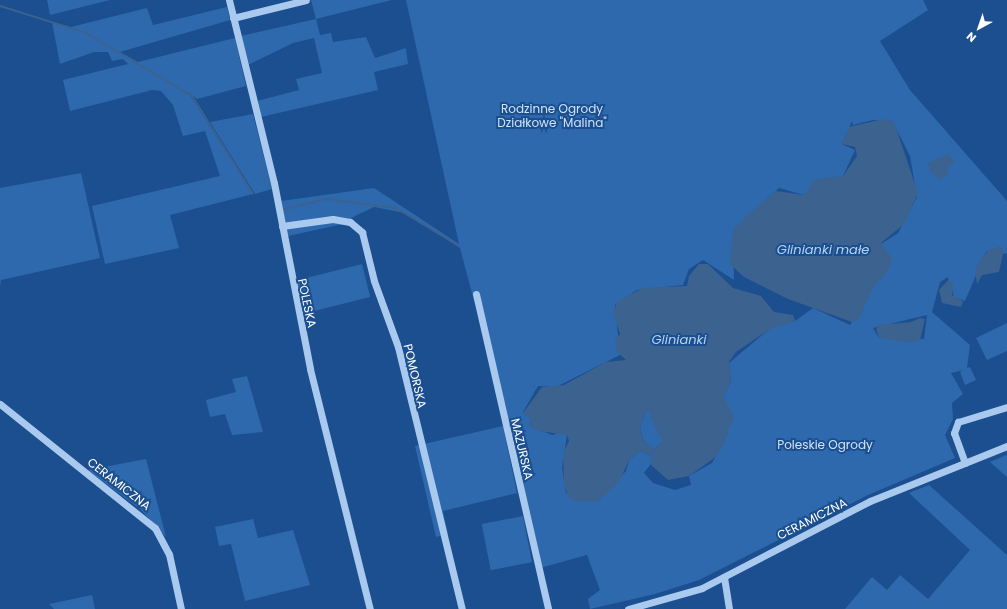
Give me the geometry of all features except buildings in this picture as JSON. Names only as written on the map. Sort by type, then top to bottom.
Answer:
[{"type":"street","name":"POLESKA","points":[[229,0],[282,226],[310,368],[370,609]]},
{"type":"street","points":[[233,18],[306,0]]},
{"type":"street","name":"POMORSKA","points":[[282,226],[333,219],[350,222],[362,232],[374,281],[398,347],[462,609]]},
{"type":"street","name":"MAZURSKA","points":[[476,294],[548,609]]},
{"type":"street","name":"CERAMICZNA","points":[[0,404],[155,528],[169,554],[182,609]]},
{"type":"street","points":[[965,463],[954,433],[958,422],[1007,406]]},
{"type":"street","name":"CERAMICZNA","points":[[628,609],[684,596],[724,577],[870,501],[1007,446]]},
{"type":"street","points":[[724,577],[729,609]]},
{"type":"green space","points":[[47,0],[110,0],[50,15]]},
{"type":"green space","points":[[311,0],[392,0],[316,19]]},
{"type":"green space","points":[[406,0],[923,0],[928,10],[880,41],[910,90],[1007,201],[1007,253],[1003,254],[1001,247],[986,252],[965,301],[954,297],[948,277],[940,282],[932,312],[970,345],[967,368],[970,367],[976,380],[965,385],[960,372],[964,370],[951,373],[963,394],[952,403],[953,419],[945,435],[955,458],[868,495],[699,580],[655,594],[590,609],[588,599],[600,590],[587,555],[540,568],[505,402],[500,399],[460,248],[405,213],[374,207],[351,218],[352,222],[288,236],[281,201],[374,188],[459,244]],"holes":[[[873,120],[892,121],[910,156],[917,197],[898,233],[881,244],[872,289],[850,325],[813,308],[795,321],[774,325],[729,363],[731,382],[723,396],[728,432],[712,463],[689,476],[691,485],[675,490],[653,483],[644,473],[653,461],[652,456],[640,451],[629,460],[626,471],[597,502],[566,493],[562,467],[567,435],[562,432],[552,435],[530,426],[531,419],[523,412],[538,386],[556,387],[620,355],[615,305],[637,290],[683,285],[689,269],[703,260],[734,280],[733,230],[779,188],[804,195],[843,176],[855,150],[842,144],[852,121],[853,125]],[[927,315],[924,339],[879,338],[873,328]]]},
{"type":"green space","points":[[227,7],[230,20],[120,52],[138,62],[235,38],[246,86],[197,99],[188,92],[253,194],[170,215],[179,248],[105,264],[92,206],[220,176],[205,131],[183,136],[173,105],[161,91],[152,90],[70,111],[63,80],[128,64],[123,59],[112,61],[108,52],[94,52],[60,64],[52,22],[71,27],[147,8],[153,25]]},
{"type":"green space","points":[[316,19],[320,35],[331,33],[333,42],[366,37],[375,58],[406,48],[408,64],[374,72],[378,90],[261,117],[257,101],[299,90],[296,79],[322,73],[314,38],[293,43],[248,65],[241,36]]},
{"type":"green space","points":[[253,114],[272,189],[255,194],[210,122]]},
{"type":"green space","points":[[81,173],[100,258],[1,280],[0,287],[0,188]]},
{"type":"green space","points":[[362,264],[370,297],[304,313],[296,280]]},
{"type":"green space","points":[[1007,323],[1007,351],[987,360],[976,338]]},
{"type":"green space","points":[[247,376],[263,432],[232,435],[225,414],[210,417],[206,400],[236,392],[232,379]]},
{"type":"green space","points":[[652,408],[651,414],[661,434],[661,443],[654,450],[643,440],[640,427],[645,413]]},
{"type":"green space","points":[[503,426],[517,493],[443,511],[448,534],[436,537],[415,446]]},
{"type":"green space","points":[[1006,455],[1007,456],[1007,477],[990,462]]},
{"type":"green space","points":[[146,459],[166,537],[141,510],[88,470]]},
{"type":"green space","points":[[929,485],[1007,555],[1007,609],[845,609],[872,577],[887,590],[900,575],[928,599],[970,550],[909,493]]},
{"type":"green space","points":[[523,516],[532,562],[491,570],[482,524]]},
{"type":"green space","points":[[253,519],[258,538],[293,530],[310,585],[245,601],[231,544],[219,546],[215,527]]},
{"type":"green space","points":[[92,595],[95,609],[54,609],[49,604]]},
{"type":"water","name":"Glinianki małe","points":[[883,119],[894,122],[918,193],[904,224],[881,243],[892,258],[889,269],[872,289],[859,319],[852,322],[788,299],[744,277],[730,264],[733,230],[745,217],[776,191],[804,195],[815,179],[843,176],[857,156],[855,147],[842,144],[849,127]]},
{"type":"water","points":[[948,154],[955,162],[948,167],[947,176],[941,180],[930,172],[928,163]]},
{"type":"water","points":[[1001,247],[1003,254],[999,272],[982,275],[977,284],[975,270],[982,257],[990,249]]},
{"type":"water","name":"Glinianki","points":[[699,264],[708,264],[733,288],[761,296],[774,312],[793,315],[795,321],[770,329],[736,352],[729,362],[731,382],[723,396],[734,416],[721,450],[713,459],[689,476],[668,480],[650,464],[652,456],[640,451],[629,460],[619,482],[597,502],[575,501],[569,498],[564,485],[563,453],[569,441],[567,435],[539,431],[530,426],[531,419],[523,413],[542,387],[564,385],[606,362],[626,360],[616,351],[615,340],[620,334],[613,312],[618,301],[643,288],[687,286],[689,276]],"holes":[[[652,409],[650,417],[661,438],[661,443],[654,450],[643,440],[640,427],[645,413]]]},
{"type":"water","points":[[949,279],[953,285],[952,295],[963,301],[961,307],[942,303],[939,290]]},
{"type":"water","points":[[920,318],[925,319],[920,340],[912,343],[879,338],[876,329],[879,325],[911,322]]},
{"type":"waterway","points":[[0,6],[86,33],[192,96],[253,194]]},
{"type":"waterway","points":[[285,209],[327,199],[396,208],[459,246]]},
{"type":"park label","name":"Rodzinne Ogrody Działkowe \"Malina\"","points":[[552,116]]},
{"type":"park label","name":"Poleskie Ogrody","points":[[825,445]]}]
